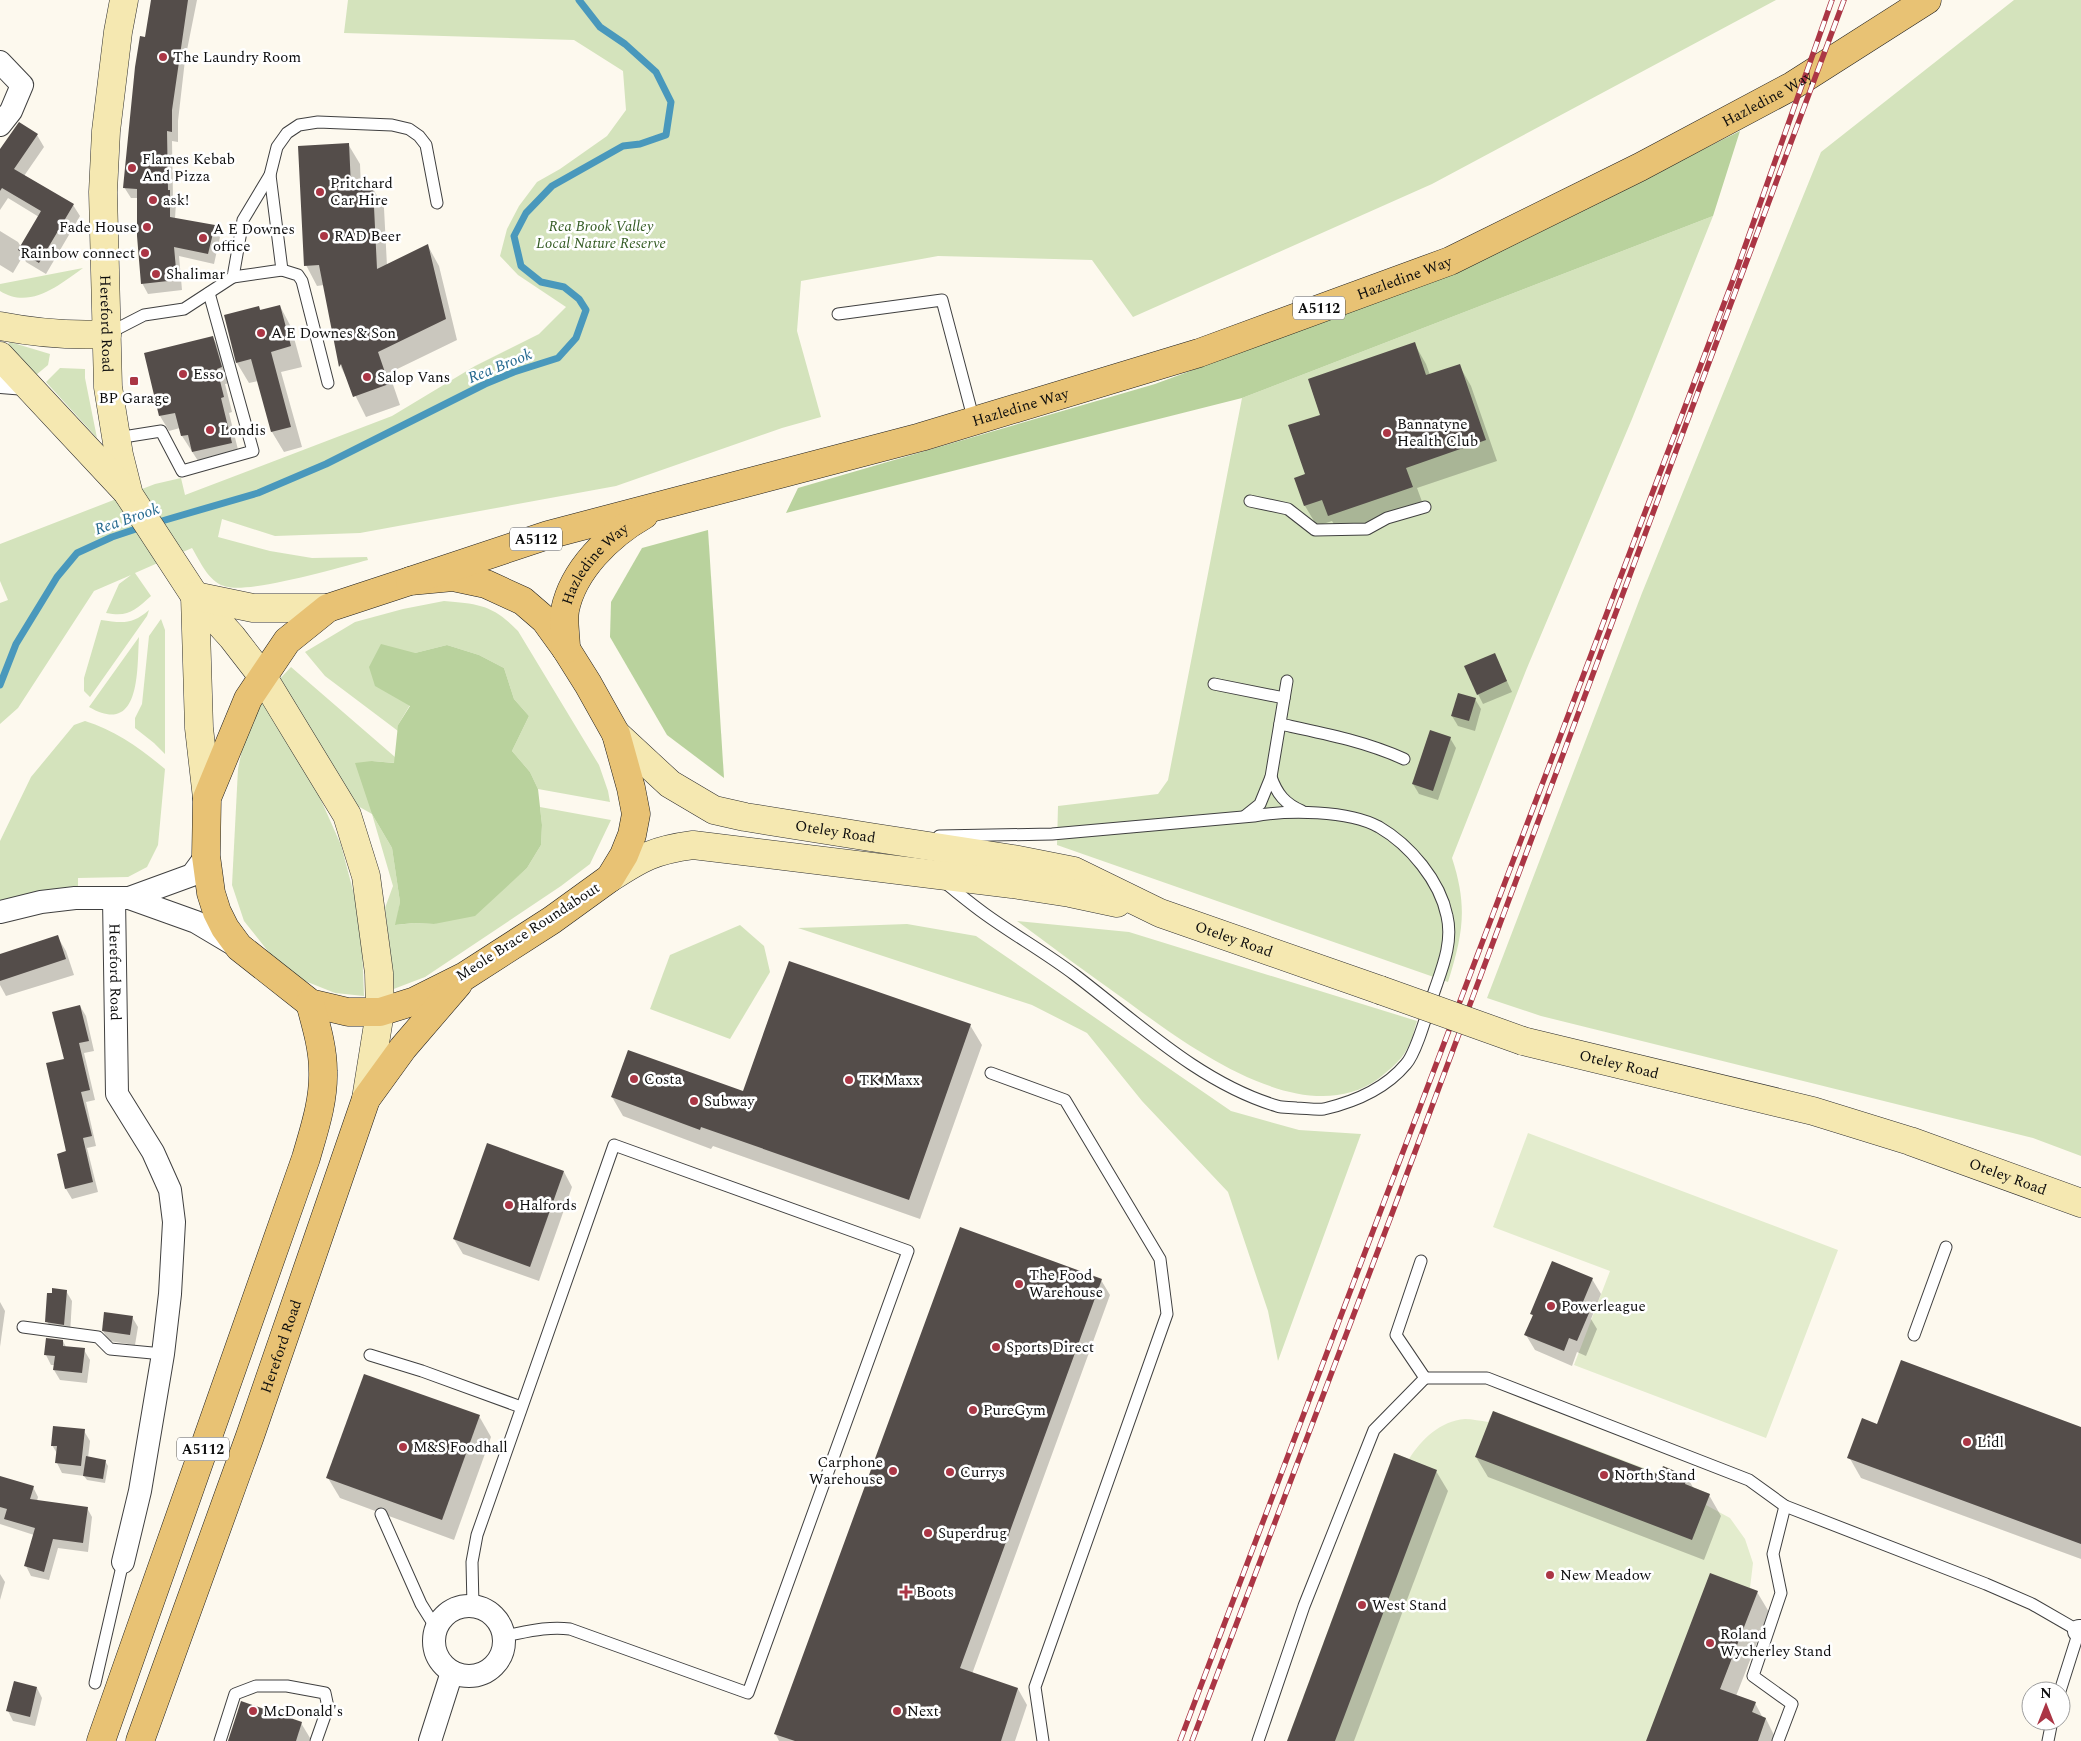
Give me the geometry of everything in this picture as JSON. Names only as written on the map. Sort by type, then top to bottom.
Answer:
[{"type":"main road","name":"Hereford Road","points":[[124,0],[118,32],[106,131],[103,192],[108,387],[116,438],[129,495],[195,596],[232,637],[263,677],[347,816],[366,876],[379,973],[380,1012],[366,1099],[250,1436],[140,1741]]},
{"type":"main road","name":"Hazledine Way","points":[[410,581],[548,535],[921,437],[1199,352],[1450,261],[1640,167],[1792,86],[1927,0]]},
{"type":"main road","points":[[0,326],[76,336],[107,334]]},
{"type":"main road","points":[[0,356],[13,383],[129,495]]},
{"type":"main road","name":"Hazledine Way","points":[[566,649],[565,611],[574,581],[587,562],[633,521],[665,504]]},
{"type":"main road","name":"Meole Brace Roundabout","points":[[453,577],[486,584],[522,601],[545,620],[566,649],[616,734],[632,788],[636,814],[632,836],[624,856],[610,878],[552,920],[464,976],[414,1001],[380,1012],[348,1012],[310,1003],[239,947],[216,912],[211,893],[206,856],[205,817],[207,798],[248,699],[287,641],[328,608],[410,581],[453,577]]},
{"type":"main road","points":[[207,798],[198,728],[195,596],[253,608],[328,608]]},
{"type":"main road","name":"Oteley Road","points":[[616,734],[670,784],[714,810],[1013,859],[1074,871],[1160,913],[1523,1041],[1813,1111],[1910,1141],[2081,1203]]},
{"type":"main road","name":"Oteley Road","points":[[610,878],[636,860],[658,851],[693,845],[1070,893],[1160,913]]},
{"type":"main road","name":"Hereford Road","points":[[366,1099],[403,1048],[464,976]]},
{"type":"main road","name":"A5112","points":[[101,1741],[306,1158],[320,1104],[323,1071],[319,1040],[310,1003]]},
{"type":"street","points":[[0,62],[22,85],[11,111],[0,125]]},
{"type":"street","points":[[122,898],[192,875],[206,856]]},
{"type":"street","points":[[0,912],[41,902],[75,898],[122,898],[196,922],[239,947]]},
{"type":"street","name":"Hereford Road","points":[[122,898],[117,1094],[153,1152],[170,1190],[174,1222],[157,1450],[140,1491],[123,1562]]},
{"type":"street","points":[[473,1606],[484,1609],[494,1616],[500,1625],[504,1636],[502,1653],[493,1667],[484,1673],[474,1676],[462,1676],[444,1666],[434,1649],[436,1628],[442,1618],[451,1611],[473,1606]]},
{"type":"street","points":[[430,1741],[452,1672]]},
{"type":"lane","points":[[233,277],[243,220],[270,175],[277,147],[287,133],[299,125],[318,122],[392,125],[409,129],[419,136],[426,145],[437,203]]},
{"type":"lane","points":[[270,175],[282,270]]},
{"type":"lane","points":[[107,334],[144,315],[184,309],[233,277],[282,270],[298,275],[302,281],[328,383]]},
{"type":"lane","points":[[116,438],[161,431],[182,471],[254,451],[209,292]]},
{"type":"lane","points":[[838,314],[942,300],[974,421]]},
{"type":"lane","points":[[1250,501],[1288,509],[1315,530],[1367,529],[1387,518],[1425,507]]},
{"type":"lane","points":[[1243,817],[1260,804],[1271,777],[1287,681]]},
{"type":"lane","points":[[1214,684],[1284,698]]},
{"type":"lane","points":[[1280,724],[1375,746],[1404,759]]},
{"type":"lane","points":[[1271,777],[1283,801],[1306,814]]},
{"type":"lane","points":[[870,837],[1045,835],[1272,813],[1355,818],[1379,827],[1401,844],[1420,862],[1437,886],[1448,916],[1447,951],[1420,1034],[1408,1063],[1386,1082],[1367,1094],[1322,1109],[1279,1107],[1229,1086],[1186,1060],[1072,973],[983,913],[937,876]]},
{"type":"lane","points":[[991,1073],[1065,1100],[1160,1259],[1167,1314],[1035,1687],[1043,1741]]},
{"type":"lane","points":[[473,1606],[472,1562],[477,1535],[520,1407],[614,1145],[908,1251],[748,1693],[570,1629],[556,1627],[504,1636]]},
{"type":"lane","points":[[1914,1335],[1946,1247]]},
{"type":"lane","points":[[1421,1261],[1396,1335],[1425,1378]]},
{"type":"lane","points":[[23,1327],[98,1337],[110,1350],[163,1354]]},
{"type":"lane","points":[[370,1355],[422,1371],[520,1407]]},
{"type":"lane","points":[[1258,1741],[1304,1606],[1374,1430],[1425,1378],[1487,1378],[1749,1480],[1785,1506],[1986,1584],[2032,1604],[2080,1629],[2063,1681]]},
{"type":"lane","points":[[1778,1741],[1792,1704],[1753,1676],[1781,1593],[1774,1554],[1785,1506]]},
{"type":"lane","points":[[381,1514],[421,1604],[436,1628]]},
{"type":"lane","points":[[95,1684],[123,1562]]},
{"type":"lane","points":[[220,1741],[236,1694],[256,1686],[287,1686],[324,1694],[328,1707],[316,1741]]},
{"type":"green space","name":"Rea Brook Valley Local Nature Reserve","points":[[348,0],[1776,0],[1432,184],[1133,317],[1092,260],[938,256],[801,281],[797,331],[821,417],[782,428],[616,486],[360,533],[275,536],[222,519],[218,537],[270,551],[312,558],[367,557],[368,560],[272,584],[236,588],[224,586],[213,580],[192,548],[135,573],[151,596],[131,612],[120,614],[106,613],[119,584],[131,575],[94,591],[18,708],[0,724],[0,603],[8,600],[0,581],[0,544],[155,484],[181,478],[185,495],[392,416],[475,366],[539,334],[566,307],[518,275],[500,256],[507,229],[519,206],[537,182],[560,169],[607,136],[626,110],[623,71],[574,40],[344,33]]},
{"type":"green space","points":[[2014,0],[2081,0],[2081,1156],[2033,1138],[1541,1016],[1487,998],[1642,593],[1821,152]]},
{"type":"green space","points":[[1740,131],[1713,216],[1242,398],[786,513],[798,488],[1155,384],[1453,274]]},
{"type":"green space","points":[[1713,216],[1632,419],[1527,668],[1452,858],[1460,891],[1462,920],[1457,949],[1448,982],[1057,845],[1058,806],[1158,794],[1168,780],[1242,398]]},
{"type":"green space","points":[[83,268],[54,288],[33,297],[11,296],[0,291],[0,284]]},
{"type":"green space","points":[[10,342],[50,354],[48,365],[36,375],[6,346]]},
{"type":"green space","points":[[60,368],[85,369],[85,378],[97,438],[46,382]]},
{"type":"green space","points":[[708,530],[724,778],[667,735],[610,637],[611,602],[642,548]]},
{"type":"green space","points":[[444,601],[485,607],[501,616],[518,631],[599,765],[610,802],[538,789],[530,772],[512,751],[529,716],[514,699],[504,668],[479,655],[447,645],[415,653],[410,705],[398,725],[398,731],[325,676],[305,652],[355,622],[403,609]]},
{"type":"green space","points":[[149,610],[147,616],[90,697],[84,691],[84,678],[101,620],[115,622],[132,621]]},
{"type":"green space","points":[[161,619],[165,630],[165,754],[135,728],[135,718],[142,704],[149,636]]},
{"type":"green space","points":[[139,637],[136,682],[133,696],[127,707],[118,713],[106,714],[89,707]]},
{"type":"green space","points":[[381,644],[415,653],[447,645],[479,655],[504,668],[514,699],[529,716],[512,751],[530,772],[538,789],[542,825],[541,845],[527,868],[475,916],[434,924],[414,923],[395,925],[400,902],[392,848],[372,814],[355,763],[372,761],[394,763],[398,725],[410,706],[375,686],[369,667]]},
{"type":"green space","points":[[291,667],[395,757],[395,763],[372,761],[372,814],[349,801],[273,686]]},
{"type":"green space","points":[[262,700],[313,782],[341,845],[361,921],[364,996],[335,993],[305,981],[271,955],[244,921],[232,885],[238,769],[244,740]]},
{"type":"green space","points":[[85,721],[107,729],[127,741],[165,769],[158,845],[147,867],[128,877],[78,878],[78,886],[25,895],[0,904],[0,841],[31,777],[74,725]]},
{"type":"green space","points":[[540,807],[611,820],[590,864],[561,886],[425,977],[391,990],[390,950],[385,908],[393,886],[372,814],[392,848],[400,902],[396,925],[414,923],[434,924],[504,888],[527,868],[541,845],[542,825]]},
{"type":"green space","points":[[1017,921],[1129,932],[1417,1021],[1410,1043],[1404,1054],[1394,1066],[1378,1079],[1347,1093],[1314,1096],[1279,1089],[1244,1076],[1176,1037]]},
{"type":"green space","points":[[907,924],[976,936],[1231,1111],[1299,1130],[1361,1134],[1278,1361],[1268,1311],[1228,1192],[1142,1101],[1087,1033],[1032,1005],[798,928]]},
{"type":"green space","points":[[740,925],[764,946],[770,972],[730,1039],[650,1009],[670,955]]},
{"type":"green space","points":[[1528,1133],[1838,1250],[1766,1438],[1574,1365],[1610,1271],[1493,1227]]},
{"type":"green space","name":"New Meadow","points":[[1493,1411],[1660,1474],[1663,1466],[1687,1476],[1685,1484],[1710,1494],[1706,1505],[1730,1518],[1745,1539],[1753,1563],[1750,1588],[1757,1591],[1716,1699],[1756,1702],[1752,1712],[1766,1718],[1758,1741],[1287,1741],[1394,1453],[1409,1459],[1426,1438],[1440,1427],[1456,1420],[1465,1419],[1488,1422]]},
{"type":"building","points":[[151,0],[188,0],[172,110],[172,132],[167,131],[170,217],[215,225],[208,254],[174,247],[177,280],[141,284],[137,236],[137,189],[123,188],[135,67],[140,36],[145,37]]},
{"type":"building","points":[[19,122],[38,134],[14,169],[74,204],[39,263],[18,250],[41,211],[2,188],[0,191],[0,149]]},
{"type":"building","points":[[349,143],[351,187],[373,186],[377,269],[428,244],[446,319],[378,352],[389,384],[353,397],[341,364],[339,367],[319,265],[304,266],[298,146]]},
{"type":"building","points":[[280,305],[291,346],[271,352],[291,427],[271,432],[251,359],[236,363],[224,315],[259,306],[260,310]]},
{"type":"building","points":[[213,336],[222,367],[217,369],[224,397],[221,398],[232,443],[192,452],[188,435],[181,436],[175,413],[159,416],[144,353]]},
{"type":"building","name":"Bannatyne Health Club","points":[[1415,342],[1426,375],[1460,364],[1486,440],[1406,468],[1413,487],[1328,516],[1322,500],[1304,506],[1294,478],[1305,474],[1288,425],[1320,415],[1308,379]]},
{"type":"building","points":[[1495,653],[1507,681],[1477,695],[1464,666]]},
{"type":"building","points":[[1458,693],[1476,698],[1469,721],[1451,716]]},
{"type":"building","points":[[1430,730],[1451,737],[1433,791],[1412,784]]},
{"type":"building","points":[[58,935],[66,959],[0,981],[0,954]]},
{"type":"building","name":"TK Maxx","points":[[789,961],[971,1024],[909,1200],[701,1127],[700,1130],[611,1097],[628,1050],[743,1091]]},
{"type":"building","points":[[80,1005],[89,1041],[79,1043],[90,1090],[81,1092],[92,1136],[83,1138],[93,1182],[65,1189],[57,1154],[66,1151],[46,1063],[64,1059],[52,1012]]},
{"type":"building","name":"Halfords","points":[[487,1143],[564,1171],[530,1267],[453,1239]]},
{"type":"building","points":[[960,1227],[1102,1279],[960,1668],[1018,1688],[1001,1741],[795,1741],[774,1734]]},
{"type":"building","name":"Powerleague","points":[[1552,1261],[1593,1278],[1580,1309],[1589,1313],[1577,1341],[1569,1338],[1564,1351],[1524,1335],[1533,1315],[1530,1314]]},
{"type":"building","points":[[52,1288],[67,1290],[64,1325],[45,1322],[47,1293],[52,1293]]},
{"type":"building","points":[[104,1312],[133,1316],[130,1335],[102,1331]]},
{"type":"building","points":[[46,1338],[63,1340],[63,1346],[85,1348],[82,1373],[53,1370],[55,1356],[44,1355]]},
{"type":"building","name":"Lidl","points":[[1901,1360],[2081,1427],[2081,1544],[1847,1458],[1862,1418],[1877,1424]]},
{"type":"building","name":"M&S Foodhall","points":[[364,1374],[480,1415],[442,1520],[326,1478]]},
{"type":"building","name":"North Stand","points":[[1493,1411],[1660,1475],[1663,1466],[1687,1476],[1685,1484],[1710,1494],[1692,1540],[1475,1457]]},
{"type":"building","points":[[53,1426],[85,1429],[81,1466],[55,1463],[57,1446],[51,1446]]},
{"type":"building","name":"West Stand","points":[[1394,1453],[1437,1470],[1335,1741],[1287,1741]]},
{"type":"building","points":[[86,1456],[106,1460],[103,1479],[83,1476]]},
{"type":"building","points":[[0,1476],[34,1486],[30,1499],[88,1507],[83,1543],[53,1539],[44,1572],[24,1566],[35,1528],[4,1519],[7,1509],[0,1507]]},
{"type":"building","name":"Roland Wycherley Stand","points":[[1710,1573],[1758,1591],[1720,1689],[1756,1702],[1752,1712],[1766,1718],[1758,1741],[1646,1741]]},
{"type":"building","points":[[14,1681],[37,1687],[30,1717],[6,1711]]},
{"type":"building","name":"McDonald's","points":[[241,1701],[302,1722],[296,1741],[228,1741]]},
{"type":"waterway","name":"Rea Brook","points":[[155,523],[258,493],[326,464],[485,384],[514,372],[558,358],[576,338],[586,310],[579,299],[564,287],[541,282],[521,266],[514,236],[526,213],[552,186],[623,146],[640,144],[666,135],[671,102],[656,72],[625,44],[600,27],[579,0]]},
{"type":"waterway","name":"Rea Brook","points":[[0,685],[16,644],[57,577],[77,553],[112,537],[142,527]]},
{"type":"railway","points":[[1180,1741],[1736,272],[1832,0]]},
{"type":"railway","points":[[1192,1741],[1393,1211],[1844,0]]},
{"type":"place","name":"The Laundry Room","points":[[163,57]]},
{"type":"place","name":"Flames Kebab And Pizza","points":[[132,168]]},
{"type":"place","name":"Pritchard Car Hire","points":[[320,192]]},
{"type":"place","name":"ask!","points":[[153,200]]},
{"type":"place","name":"Fade House","points":[[147,227]]},
{"type":"place","name":"RAD Beer","points":[[324,236]]},
{"type":"place","name":"A E Downes office","points":[[203,238]]},
{"type":"place","name":"Rainbow connect","points":[[145,253]]},
{"type":"place","name":"Shalimar","points":[[156,274]]},
{"type":"place","name":"A E Downes & Son","points":[[261,333]]},
{"type":"place","name":"Esso","points":[[183,374]]},
{"type":"place","name":"Salop Vans","points":[[367,377]]},
{"type":"place","name":"BP Garage","points":[[134,381]]},
{"type":"place","name":"Londis","points":[[210,430]]},
{"type":"place","name":"Bannatyne Health Club","points":[[1387,433]]},
{"type":"place","name":"Costa","points":[[634,1079]]},
{"type":"place","name":"TK Maxx","points":[[849,1080]]},
{"type":"place","name":"Subway","points":[[694,1101]]},
{"type":"place","name":"Halfords","points":[[509,1205]]},
{"type":"place","name":"The Food Warehouse","points":[[1019,1284]]},
{"type":"place","name":"Powerleague","points":[[1551,1306]]},
{"type":"place","name":"Sports Direct","points":[[996,1347]]},
{"type":"place","name":"PureGym","points":[[973,1410]]},
{"type":"place","name":"Lidl","points":[[1967,1442]]},
{"type":"place","name":"M&S Foodhall","points":[[403,1447]]},
{"type":"place","name":"Carphone Warehouse","points":[[893,1471]]},
{"type":"place","name":"Currys","points":[[950,1472]]},
{"type":"place","name":"North Stand","points":[[1604,1475]]},
{"type":"place","name":"Superdrug","points":[[928,1533]]},
{"type":"place","name":"New Meadow","points":[[1550,1575]]},
{"type":"place","name":"Boots","points":[[906,1592]]},
{"type":"place","name":"West Stand","points":[[1362,1605]]},
{"type":"place","name":"Roland Wycherley Stand","points":[[1710,1643]]},
{"type":"place","name":"McDonald's","points":[[253,1711]]},
{"type":"place","name":"Next","points":[[897,1711]]}]
